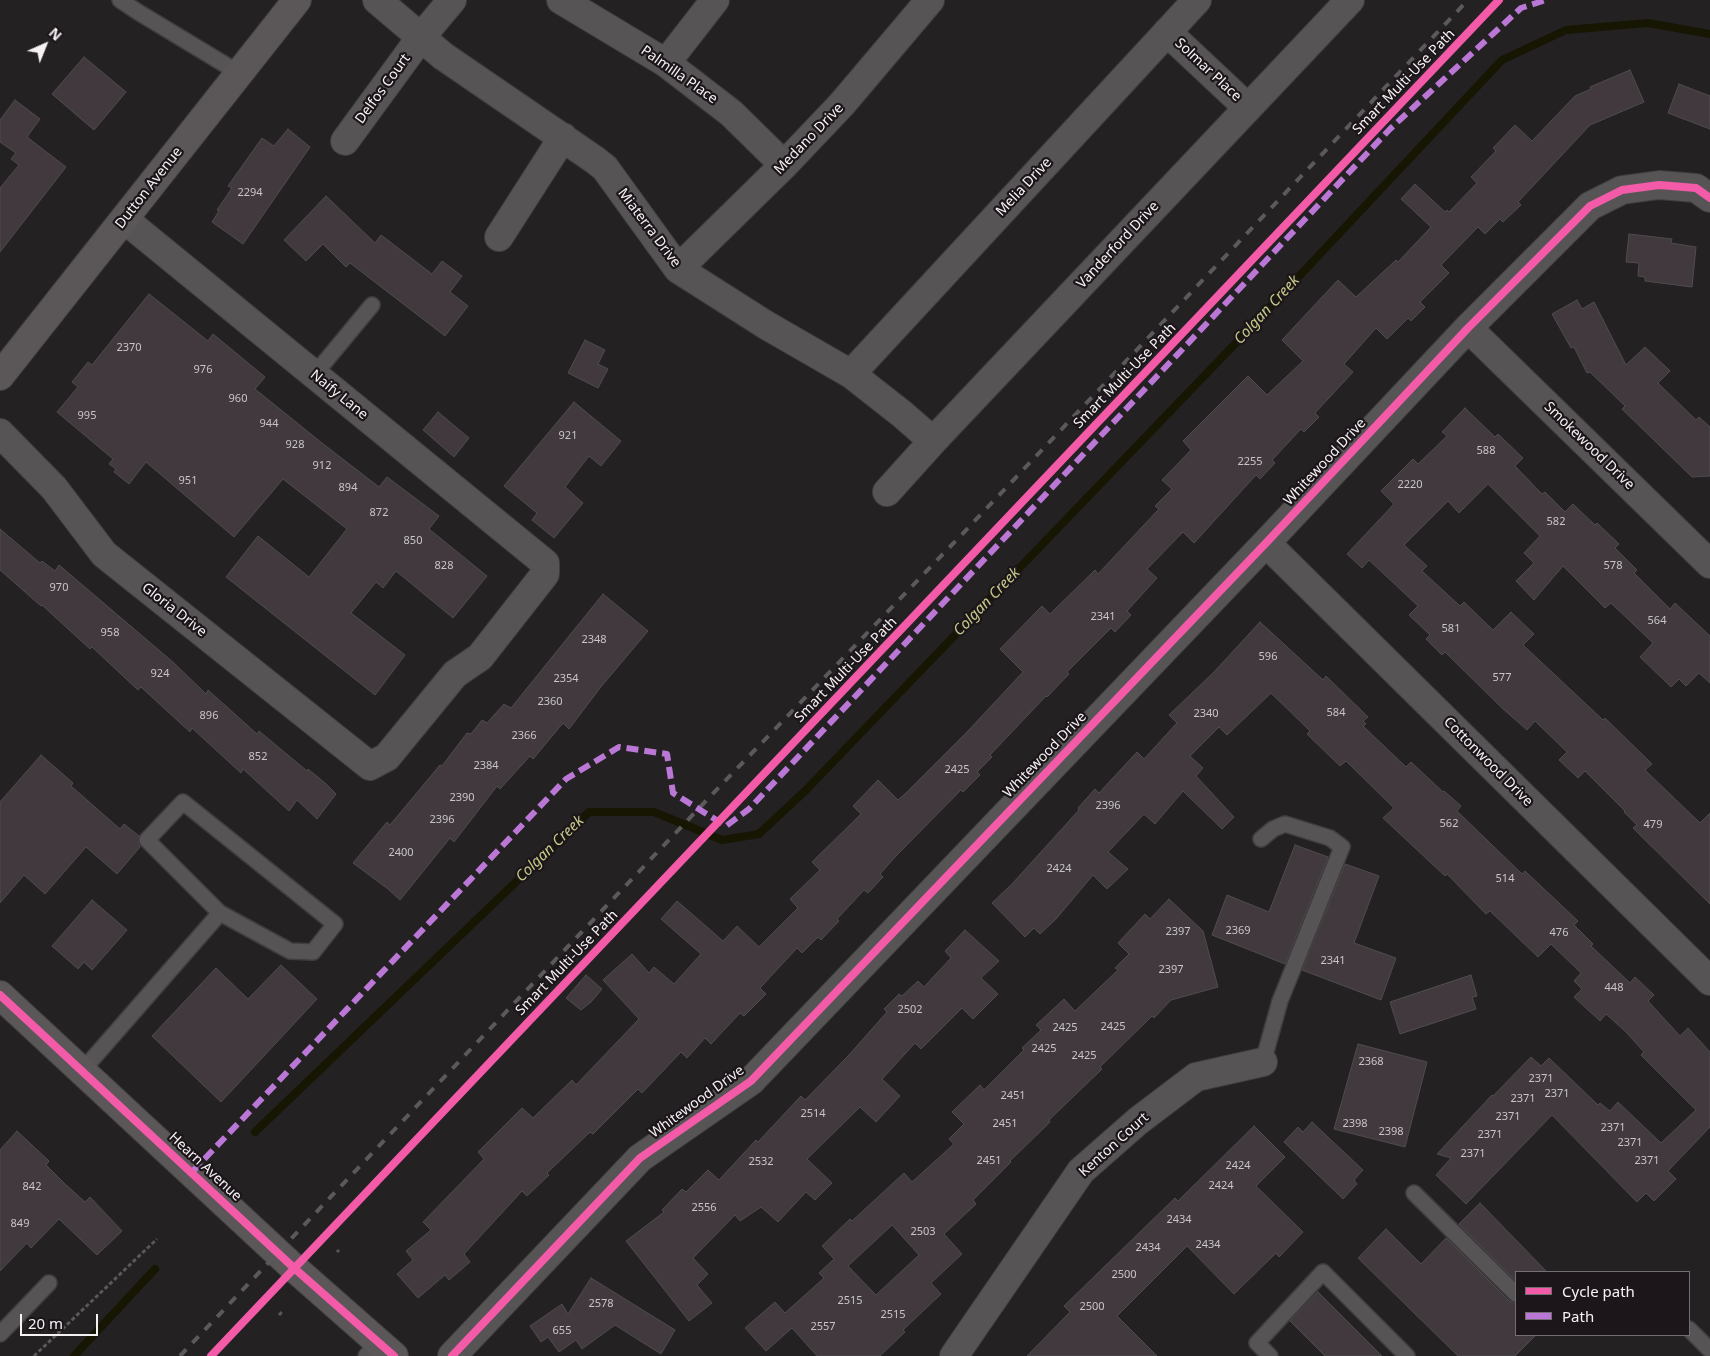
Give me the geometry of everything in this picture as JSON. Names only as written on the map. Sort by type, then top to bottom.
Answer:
[{"type":"main road","name":"Dutton Avenue","points":[[0,376],[297,0]]},
{"type":"main road","name":"Hearn Avenue","points":[[0,995],[294,1268],[379,1351]]},
{"type":"street","name":"Miaterra Drive","points":[[377,0],[444,56],[605,168],[678,269],[766,325],[851,374],[902,414],[932,441]]},
{"type":"street","points":[[421,38],[452,0]]},
{"type":"street","name":"Palmilla Place","points":[[561,0],[666,63],[731,113],[784,165]]},
{"type":"street","points":[[666,63],[715,0]]},
{"type":"street","name":"Medano Drive","points":[[678,269],[784,165],[842,104],[930,0]]},
{"type":"street","name":"Melia Drive","points":[[851,374],[1197,0]]},
{"type":"street","name":"Vanderford Drive","points":[[887,492],[932,441],[1350,0]]},
{"type":"street","name":"Solmar Place","points":[[1167,32],[1248,108]]},
{"type":"street","name":"Delfos Court","points":[[345,141],[421,38]]},
{"type":"street","points":[[499,237],[563,137]]},
{"type":"street","name":"Whitewood Drive","points":[[452,1356],[640,1158],[751,1081],[1266,543],[1468,328],[1590,206],[1622,190],[1659,185],[1696,188],[1710,198]]},
{"type":"street","name":"Naify Lane","points":[[124,220],[545,564],[545,574],[480,656],[455,674],[387,757],[370,766]]},
{"type":"street","name":"Smokewood Drive","points":[[1468,328],[1710,564]]},
{"type":"street","name":"Gloria Drive","points":[[0,433],[54,488],[104,554],[370,766]]},
{"type":"street","name":"Cottonwood Drive","points":[[1266,543],[1710,981]]},
{"type":"street","name":"Kenton Court","points":[[954,1356],[1082,1171],[1138,1121],[1196,1077],[1263,1062]]},
{"type":"lane","points":[[120,0],[239,73]]},
{"type":"lane","points":[[314,374],[372,305]]},
{"type":"lane","points":[[183,802],[335,924],[314,952],[290,951],[220,914],[146,840],[183,802]]},
{"type":"lane","points":[[1261,839],[1273,829],[1285,824],[1330,838],[1342,847],[1280,1001],[1263,1062]]},
{"type":"lane","points":[[82,1071],[220,914]]},
{"type":"lane","points":[[1414,1193],[1515,1293]]},
{"type":"lane","points":[[1270,1356],[1257,1344],[1323,1272],[1406,1356]]},
{"type":"lane","points":[[0,1334],[49,1283]]},
{"type":"lane","points":[[1690,1330],[1710,1350]]},
{"type":"path","points":[[34,1356],[157,1239]]},
{"type":"path","points":[[279,1315],[283,1311]]},
{"type":"building","points":[[84,57],[126,92],[94,130],[52,94]]},
{"type":"building","points":[[1630,70],[1644,102],[1590,125],[1518,202],[1521,205],[1503,222],[1500,219],[1485,234],[1478,227],[1441,265],[1449,273],[1420,302],[1425,307],[1411,321],[1408,318],[1387,339],[1376,328],[1344,364],[1353,372],[1315,413],[1319,417],[1304,432],[1301,429],[1272,460],[1275,463],[1260,479],[1256,475],[1194,543],[1183,532],[1147,569],[1157,578],[1127,611],[1131,615],[1115,632],[1111,628],[1067,672],[1069,674],[990,755],[992,757],[977,772],[980,775],[963,792],[961,790],[895,857],[880,874],[883,877],[868,893],[864,890],[837,919],[839,921],[821,940],[818,937],[802,953],[797,948],[760,988],[766,994],[744,1016],[740,1013],[711,1044],[705,1038],[687,1058],[681,1052],[642,1093],[638,1089],[593,1134],[590,1132],[547,1173],[549,1175],[527,1196],[522,1191],[464,1254],[470,1262],[449,1280],[445,1275],[418,1298],[397,1274],[413,1260],[406,1251],[431,1230],[423,1222],[484,1159],[478,1152],[522,1108],[533,1118],[572,1080],[576,1085],[639,1019],[603,980],[632,954],[649,973],[654,967],[674,984],[701,954],[661,919],[677,901],[723,941],[737,926],[759,947],[798,908],[790,899],[820,870],[812,862],[861,814],[853,806],[878,780],[898,800],[967,732],[1023,672],[1000,649],[1042,606],[1050,614],[1095,570],[1098,574],[1159,509],[1155,506],[1172,489],[1162,480],[1191,450],[1183,441],[1248,376],[1267,395],[1303,361],[1282,340],[1338,280],[1356,297],[1396,260],[1398,262],[1431,227],[1401,199],[1415,184],[1445,212],[1447,210],[1449,212],[1477,183],[1471,177],[1496,151],[1493,148],[1515,125],[1532,141],[1575,96],[1591,89],[1590,87]]},
{"type":"building","points":[[1679,84],[1710,96],[1710,129],[1668,113]]},
{"type":"building","points":[[15,100],[40,119],[27,137],[66,167],[0,252],[0,188],[19,165],[11,159],[16,153],[0,142],[0,120]]},
{"type":"building","points":[[288,129],[310,147],[243,244],[212,222],[219,211],[217,210],[232,188],[228,186],[262,138],[274,146]]},
{"type":"building","points":[[326,196],[375,243],[381,235],[432,274],[442,261],[462,276],[450,292],[468,306],[445,336],[350,263],[346,267],[323,244],[306,261],[284,240]]},
{"type":"building","points":[[1629,234],[1672,239],[1671,243],[1696,247],[1692,287],[1645,281],[1645,277],[1638,276],[1639,263],[1626,262]]},
{"type":"building","points":[[149,294],[208,341],[213,334],[265,377],[255,389],[379,487],[387,477],[439,516],[429,529],[487,576],[453,618],[396,571],[383,588],[376,582],[351,613],[405,655],[375,695],[226,577],[258,536],[309,577],[347,529],[283,479],[234,537],[146,462],[129,484],[114,472],[116,469],[109,464],[113,459],[57,412],[78,387],[72,382],[88,362],[92,365]]},
{"type":"building","points":[[1577,300],[1582,309],[1594,302],[1626,365],[1645,347],[1670,371],[1658,383],[1696,420],[1699,417],[1710,427],[1710,476],[1692,477],[1622,409],[1625,406],[1590,372],[1587,373],[1574,347],[1571,348],[1552,314]]},
{"type":"building","points":[[585,340],[605,350],[598,364],[608,369],[598,388],[568,373]]},
{"type":"building","points":[[574,402],[621,441],[601,466],[589,456],[565,487],[583,503],[554,538],[532,520],[537,513],[504,486]]},
{"type":"building","points":[[1465,408],[1495,437],[1498,434],[1523,458],[1515,466],[1542,494],[1545,492],[1565,512],[1573,504],[1595,525],[1597,523],[1619,544],[1615,548],[1637,570],[1634,573],[1670,609],[1675,603],[1710,636],[1710,683],[1699,673],[1686,686],[1679,679],[1671,687],[1640,657],[1653,643],[1611,603],[1605,608],[1563,566],[1534,600],[1516,581],[1534,563],[1524,553],[1540,536],[1488,484],[1459,513],[1448,501],[1404,545],[1427,566],[1422,571],[1460,606],[1464,602],[1493,630],[1511,612],[1534,634],[1523,645],[1603,720],[1605,718],[1652,764],[1645,770],[1700,823],[1710,813],[1710,904],[1633,828],[1637,825],[1585,771],[1578,778],[1559,760],[1567,752],[1535,721],[1527,730],[1445,652],[1442,655],[1426,639],[1430,635],[1409,615],[1418,606],[1369,560],[1362,568],[1347,554],[1394,504],[1381,491],[1413,459],[1418,464],[1447,436],[1442,432]]},
{"type":"building","points":[[438,412],[469,438],[454,457],[423,430]]},
{"type":"building","points":[[0,529],[40,563],[42,561],[55,571],[59,565],[174,663],[206,694],[208,690],[257,734],[259,731],[307,771],[308,769],[325,783],[336,794],[317,819],[297,800],[289,811],[243,769],[241,773],[192,728],[190,732],[141,687],[138,690],[92,647],[90,649],[0,570]]},
{"type":"building","points":[[603,594],[648,631],[600,688],[569,729],[563,723],[533,759],[530,756],[500,789],[497,786],[454,842],[450,838],[400,900],[353,863],[387,822],[390,825],[440,765],[442,766],[467,733],[471,734],[482,720],[487,723],[504,704],[511,708]]},
{"type":"building","points":[[1260,622],[1323,680],[1326,676],[1368,717],[1363,721],[1366,724],[1363,726],[1406,767],[1411,762],[1461,806],[1457,811],[1522,874],[1525,871],[1578,921],[1574,925],[1593,944],[1591,946],[1630,983],[1635,977],[1654,995],[1648,1001],[1680,1036],[1688,1028],[1710,1052],[1710,1127],[1668,1171],[1676,1179],[1654,1201],[1646,1193],[1637,1202],[1552,1115],[1466,1204],[1436,1175],[1451,1158],[1437,1154],[1492,1095],[1531,1057],[1541,1066],[1549,1058],[1598,1105],[1600,1103],[1610,1111],[1618,1102],[1661,1143],[1696,1110],[1641,1055],[1644,1052],[1625,1031],[1606,1014],[1600,1021],[1574,997],[1582,989],[1574,981],[1581,973],[1551,944],[1538,957],[1490,911],[1486,914],[1447,874],[1445,876],[1383,818],[1394,808],[1346,761],[1340,766],[1307,734],[1310,731],[1271,693],[1227,735],[1219,727],[1190,756],[1203,768],[1196,776],[1234,817],[1222,829],[1183,791],[1155,824],[1144,814],[1108,852],[1128,869],[1107,889],[1093,875],[1056,919],[1040,934],[1034,928],[1025,937],[992,903],[1012,884],[1079,810],[1078,808],[1095,789],[1099,793],[1137,752],[1144,759],[1177,723],[1169,715],[1214,672]]},
{"type":"building","points":[[41,755],[73,783],[71,786],[120,829],[124,824],[139,836],[138,842],[140,847],[117,874],[86,847],[45,894],[24,875],[0,903],[0,802]]},
{"type":"building","points":[[1295,845],[1328,857],[1285,964],[1212,935],[1227,895],[1269,912]]},
{"type":"building","points":[[1345,864],[1379,876],[1354,943],[1396,958],[1381,1000],[1302,970]]},
{"type":"building","points":[[1169,899],[1203,931],[1218,987],[1171,1000],[1154,1018],[1152,1016],[1100,1067],[1102,1069],[1049,1120],[1050,1122],[973,1200],[976,1204],[944,1234],[962,1254],[931,1283],[941,1294],[903,1330],[905,1332],[880,1356],[817,1356],[792,1328],[766,1351],[745,1328],[775,1302],[785,1313],[824,1278],[819,1273],[834,1259],[822,1246],[850,1219],[852,1221],[904,1173],[912,1182],[954,1144],[949,1139],[964,1124],[952,1112],[980,1085],[984,1090],[1024,1050],[1022,1048],[1041,1030],[1036,1025],[1064,999],[1075,1011],[1118,970],[1115,968],[1129,954],[1118,943],[1145,914],[1150,919]],"holes":[[[892,1225],[919,1255],[876,1295],[848,1266]]]},
{"type":"building","points":[[92,900],[127,930],[92,970],[84,962],[78,969],[52,946]]},
{"type":"building","points":[[965,930],[999,961],[981,978],[998,994],[973,1019],[962,1008],[921,1049],[915,1043],[882,1079],[900,1096],[876,1122],[860,1107],[807,1159],[832,1183],[815,1200],[806,1192],[778,1222],[761,1207],[740,1221],[735,1215],[693,1258],[708,1274],[697,1285],[712,1303],[689,1321],[626,1241],[664,1212],[662,1210],[682,1189],[686,1192],[708,1170],[719,1180],[801,1096],[805,1100],[849,1055],[887,1012],[884,1009],[899,994],[902,996],[918,981],[924,987],[951,958],[945,951]]},
{"type":"building","points":[[281,965],[317,999],[221,1102],[152,1036],[216,968],[248,999]]},
{"type":"building","points":[[586,975],[602,989],[581,1010],[566,998]]},
{"type":"building","points":[[1471,975],[1477,996],[1472,997],[1476,1009],[1400,1034],[1390,1002]]},
{"type":"building","points":[[1358,1044],[1427,1062],[1405,1147],[1334,1129]]},
{"type":"building","points":[[1312,1122],[1363,1170],[1354,1180],[1357,1184],[1343,1199],[1284,1142],[1298,1127],[1303,1132]]},
{"type":"building","points":[[1254,1126],[1285,1157],[1256,1186],[1303,1232],[1279,1257],[1276,1253],[1234,1294],[1187,1246],[1117,1316],[1157,1356],[1027,1356],[1070,1312],[1064,1306],[1175,1198],[1178,1201]]},
{"type":"building","points":[[17,1131],[49,1161],[46,1165],[64,1183],[85,1202],[90,1197],[122,1231],[97,1255],[59,1219],[31,1248],[27,1243],[0,1271],[0,1150]]},
{"type":"building","points":[[1480,1203],[1546,1271],[1515,1271],[1515,1280],[1459,1224]]},
{"type":"building","points":[[1386,1229],[1421,1264],[1446,1238],[1509,1301],[1515,1303],[1515,1336],[1535,1336],[1515,1356],[1458,1356],[1358,1258]]},
{"type":"building","points":[[591,1278],[675,1330],[661,1354],[615,1325],[582,1349],[576,1340],[559,1352],[548,1337],[541,1342],[530,1326],[562,1304],[568,1314]]},
{"type":"building","points":[[1318,1292],[1382,1356],[1325,1356],[1290,1321]]},
{"type":"waterway","name":"Colgan Creek","points":[[255,1132],[589,812],[654,812],[722,840],[759,834],[806,790],[1258,320],[1502,60],[1566,30],[1648,23],[1710,34]]},
{"type":"waterway","name":"Colgan Creek","points":[[74,1356],[155,1269]]},
{"type":"railway","points":[[180,1356],[1468,0]]},
{"type":"marked path","points":[[192,1172],[566,779],[619,747],[667,754],[673,793],[726,826],[749,809],[1390,129],[1521,8],[1546,0]]},
{"type":"cycle path","name":"Smart Multi-Use Path","points":[[211,1356],[1499,0]]},
{"type":"cycle path","points":[[452,1356],[640,1158],[751,1081],[1266,543],[1468,328],[1590,206],[1622,190],[1659,185],[1696,188],[1710,198]]},
{"type":"cycle path","points":[[0,995],[294,1268],[394,1356]]}]
